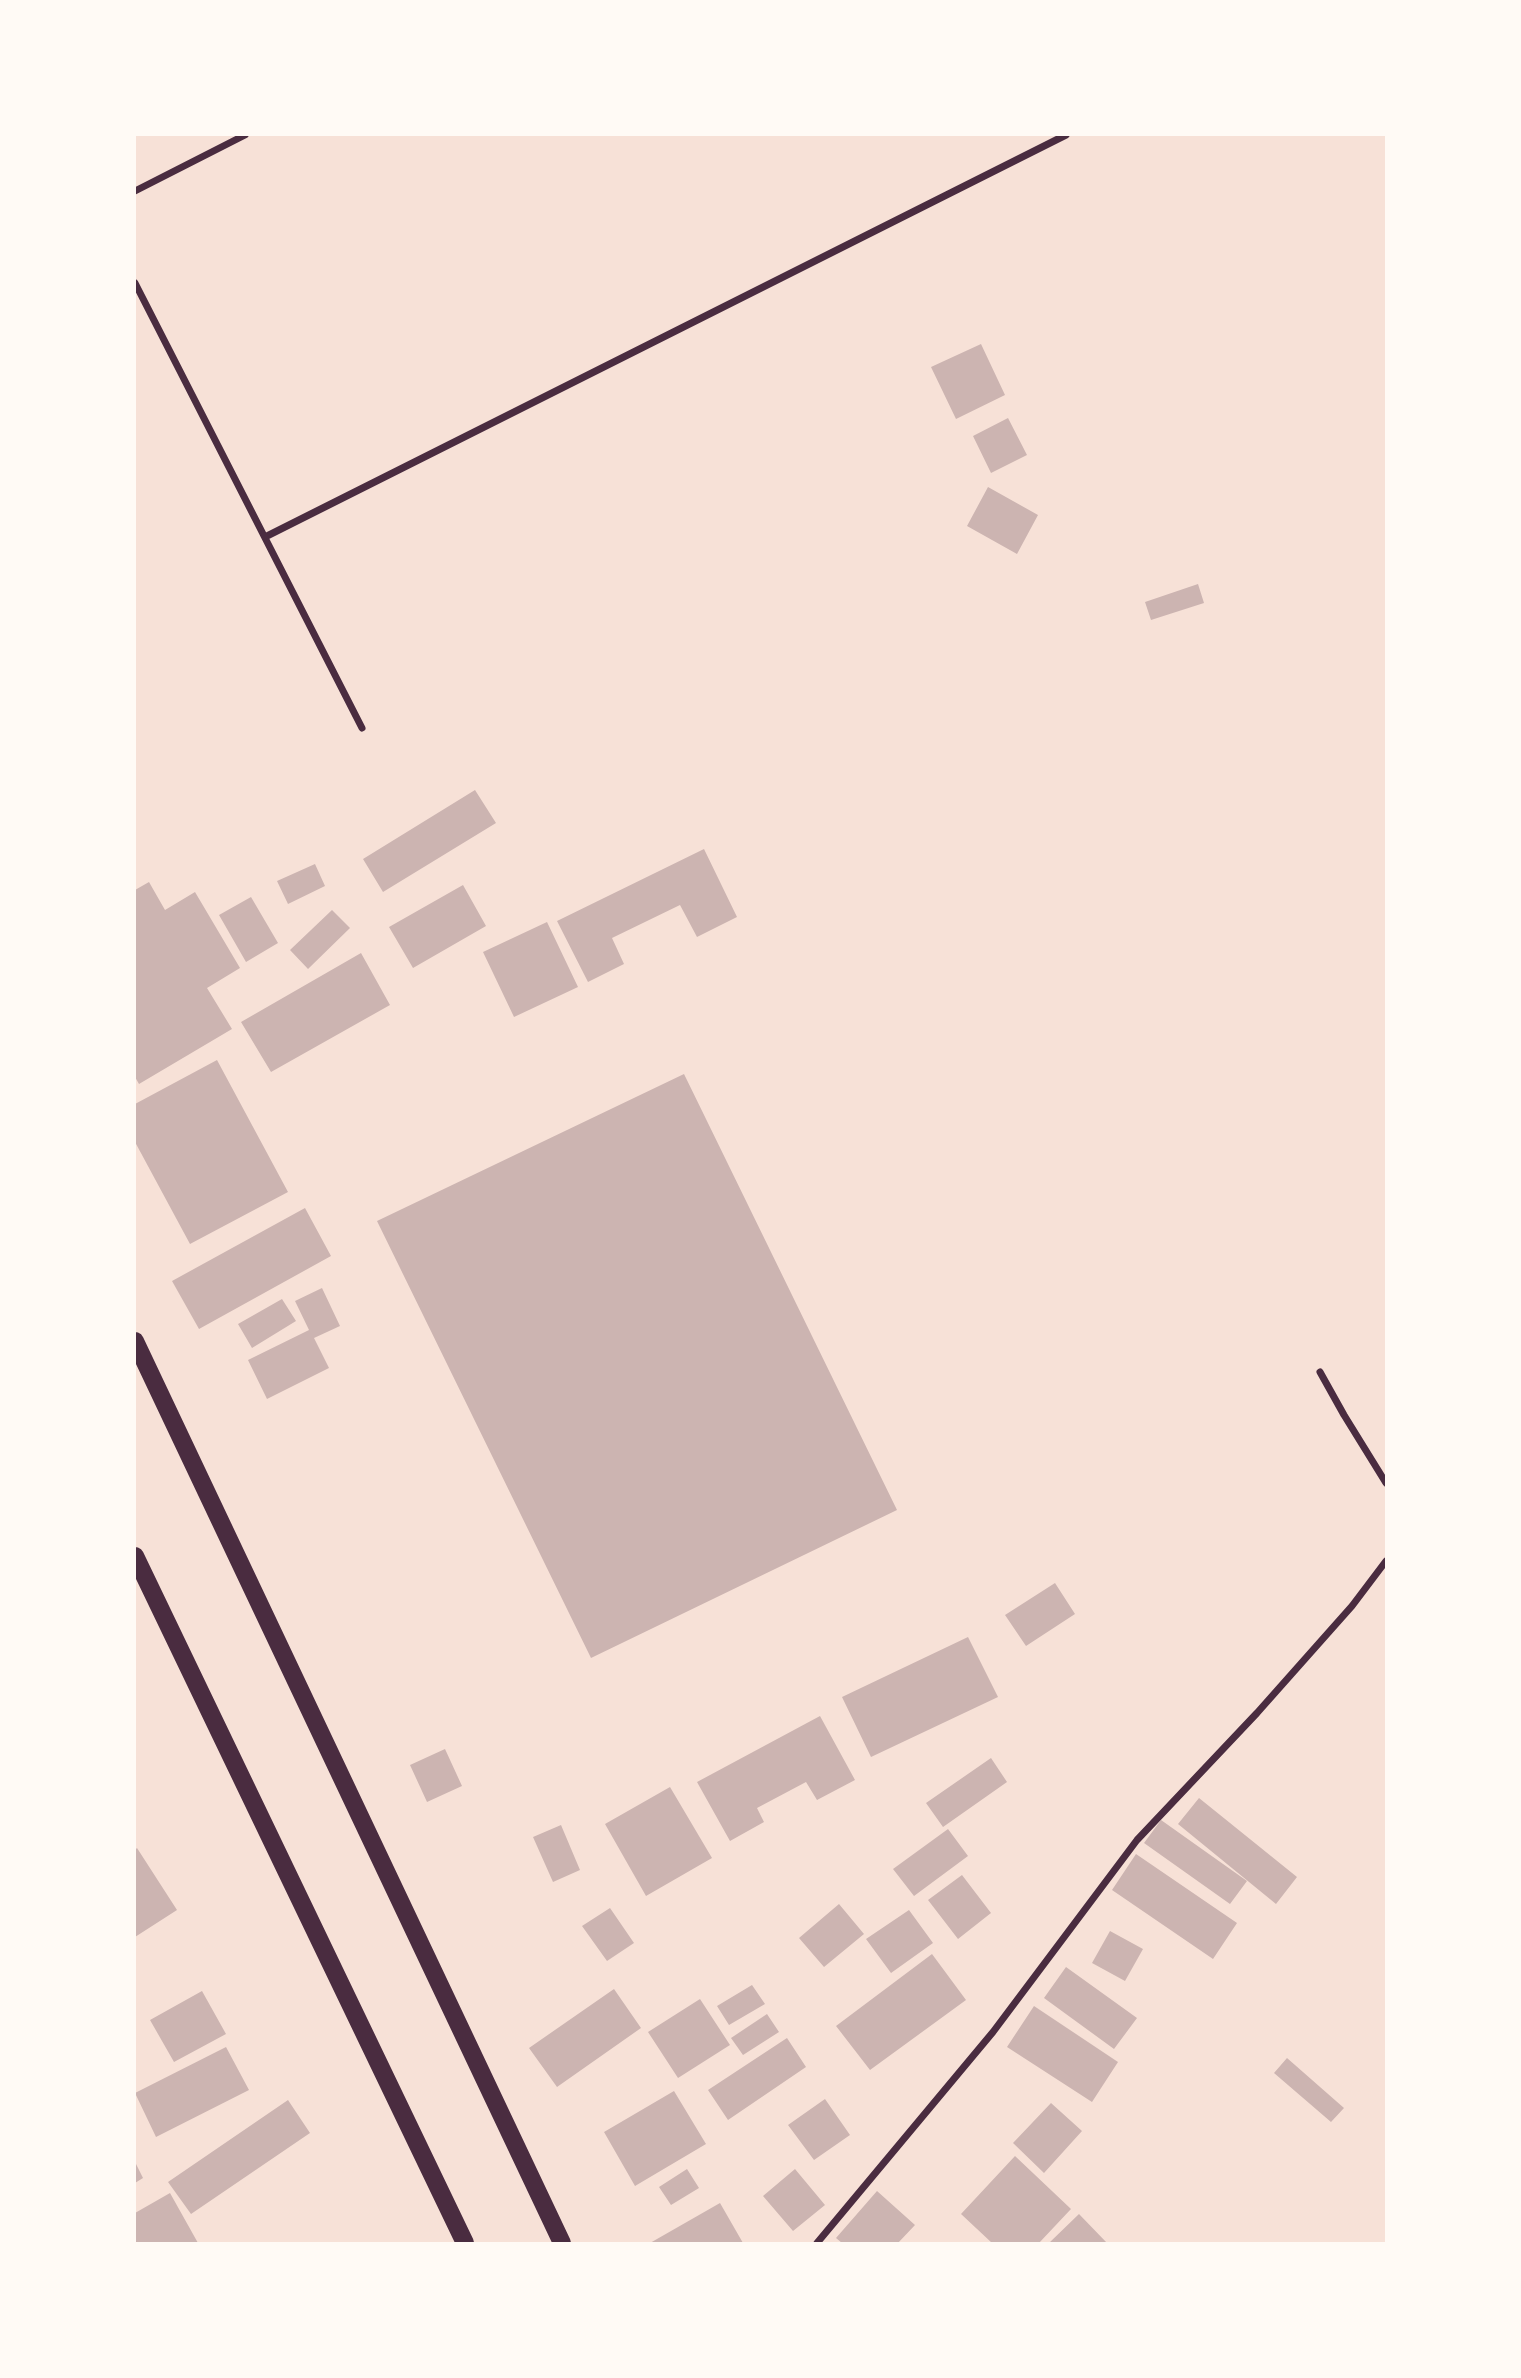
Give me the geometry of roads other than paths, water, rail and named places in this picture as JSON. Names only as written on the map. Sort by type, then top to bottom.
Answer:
[{"type":"main road","points":[[135,1341],[562,2243]]},
{"type":"main road","points":[[135,1556],[465,2243]]},
{"type":"street","points":[[135,191],[245,135]]},
{"type":"street","points":[[265,537],[1066,135]]},
{"type":"street","points":[[135,283],[362,728]]},
{"type":"street","points":[[1320,1372],[1386,1483]]},
{"type":"street","points":[[817,2243],[993,2032],[1137,1840],[1257,1713],[1352,1606],[1386,1561]]}]
